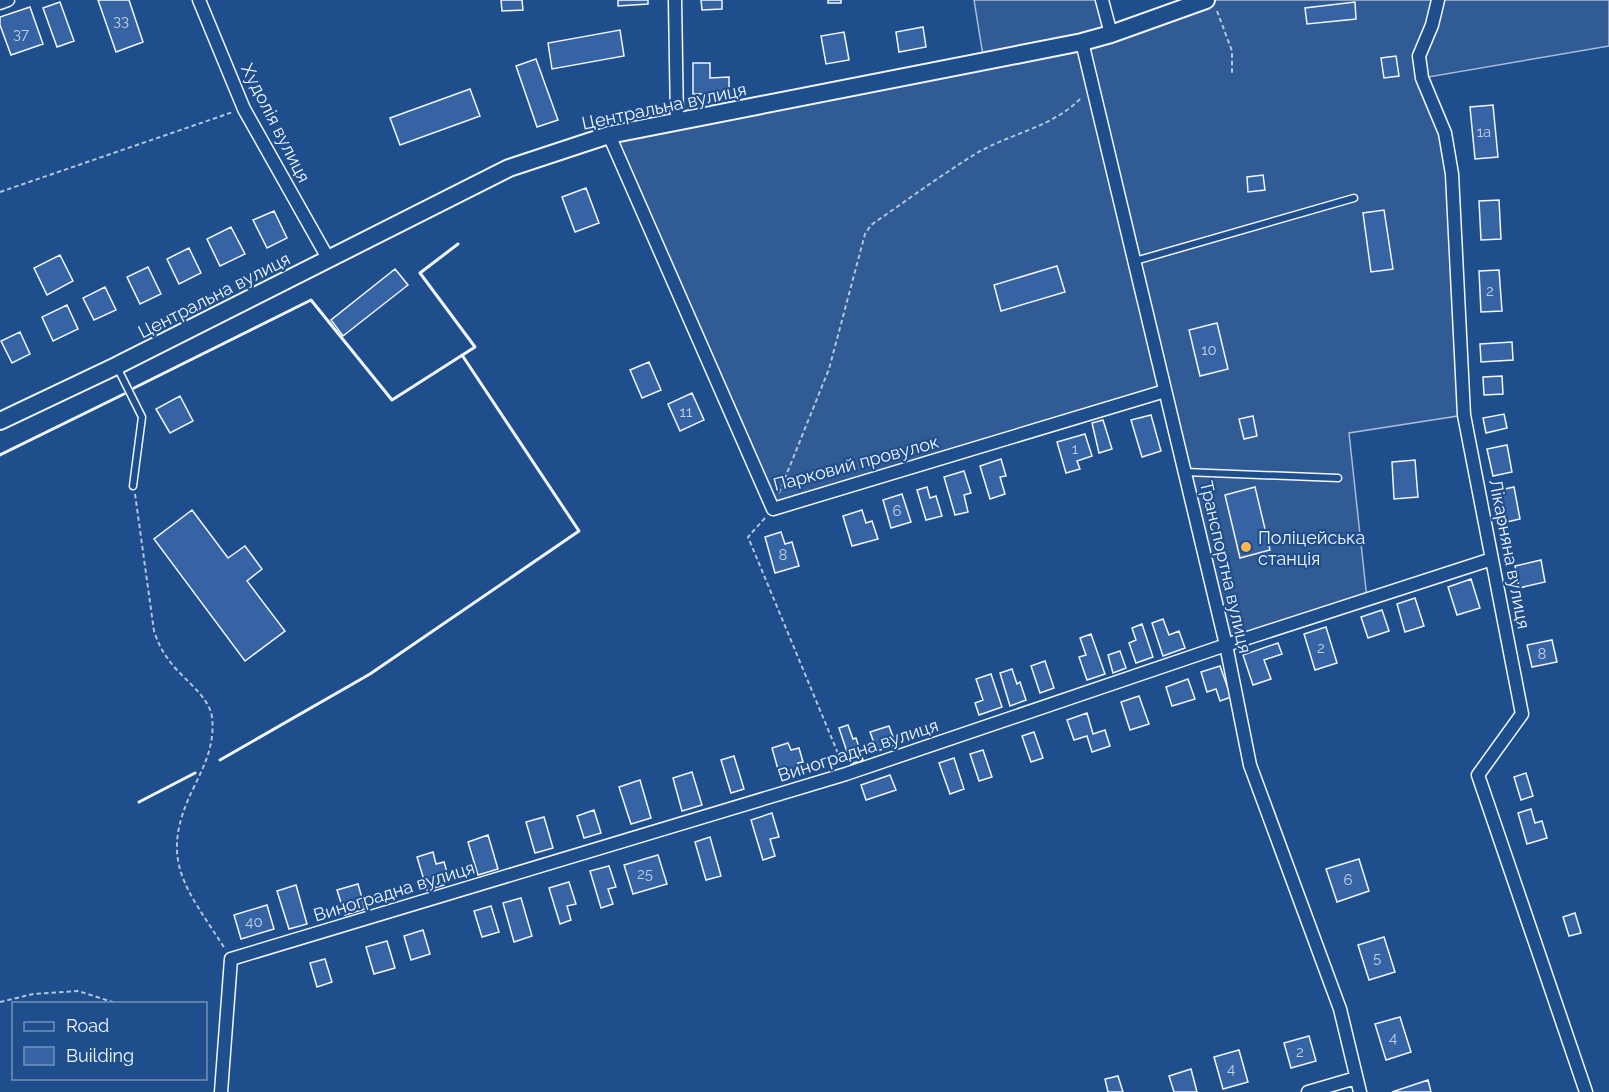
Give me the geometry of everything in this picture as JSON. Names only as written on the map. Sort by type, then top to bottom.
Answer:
[{"type":"street","points":[[0,3],[8,0]]},
{"type":"street","name":"Худолія вулиця","points":[[199,0],[244,109],[329,260]]},
{"type":"street","points":[[675,0],[677,121]]},
{"type":"street","points":[[1102,0],[1112,34]]},
{"type":"street","name":"Лікарняна вулиця","points":[[1438,0],[1432,25],[1419,56],[1422,78],[1445,134],[1452,174],[1464,415],[1522,714],[1478,775],[1586,1092]]},
{"type":"street","name":"Центральна вулиця","points":[[0,421],[116,366],[509,168],[609,135],[1082,42],[1212,5]]},
{"type":"street","name":"Транспортна вулиця","points":[[1082,42],[1226,645],[1250,765],[1340,1009],[1360,1092]]},
{"type":"street","name":"Парковий провулок","points":[[609,135],[773,509],[1166,392]]},
{"type":"street","name":"Виноградна вулиця","points":[[231,959],[846,774],[1226,645],[1492,559]]},
{"type":"street","points":[[221,1092],[231,959]]},
{"type":"street","points":[[1308,1092],[1356,1078]]},
{"type":"lane","points":[[1134,261],[1354,198]]},
{"type":"lane","points":[[116,366],[142,417],[133,486]]},
{"type":"lane","points":[[1185,472],[1338,478]]},
{"type":"path","points":[[1212,5],[1232,51],[1232,75]]},
{"type":"path","points":[[846,774],[748,537],[773,509],[829,369],[865,234],[871,225],[979,152],[1050,120],[1076,104],[1092,86]]},
{"type":"path","points":[[0,192],[244,109]]},
{"type":"path","points":[[133,486],[154,631],[161,650],[172,665],[196,689],[212,714],[213,736],[208,758],[187,800],[177,831],[177,863],[185,885],[231,959]]},
{"type":"path","points":[[0,1002],[33,994],[78,991],[113,1002]]},
{"type":"shaded area","points":[[974,0],[1102,0],[1111,34],[1206,0],[1609,0],[1609,46],[1422,78],[1445,133],[1464,415],[1349,433],[1367,599],[1226,645],[1165,392],[773,509],[609,135],[984,62]]},
{"type":"building","points":[[98,0],[129,0],[143,42],[116,52]]},
{"type":"building","points":[[501,0],[522,0],[523,10],[502,11]]},
{"type":"building","points":[[618,0],[648,0],[648,4],[618,6]]},
{"type":"building","points":[[701,0],[722,0],[722,9],[702,10]]},
{"type":"building","points":[[828,0],[841,0],[841,3],[828,3]]},
{"type":"building","points":[[60,2],[74,41],[57,47],[43,8]]},
{"type":"building","points":[[1355,2],[1356,19],[1307,24],[1305,8]]},
{"type":"building","points":[[30,7],[43,44],[11,55],[0,25],[0,17]]},
{"type":"building","points":[[923,27],[926,47],[899,52],[896,32]]},
{"type":"building","points":[[620,30],[624,56],[552,69],[548,43]]},
{"type":"building","points":[[844,32],[849,60],[826,64],[821,36]]},
{"type":"building","points":[[1396,56],[1399,76],[1384,78],[1381,58]]},
{"type":"building","points":[[536,59],[558,120],[537,127],[516,66]]},
{"type":"building","points":[[693,63],[710,63],[710,78],[729,77],[729,93],[693,94]]},
{"type":"building","points":[[470,89],[480,116],[400,145],[390,118]]},
{"type":"building","points":[[1493,105],[1498,157],[1475,159],[1470,107]]},
{"type":"building","points":[[1263,175],[1265,190],[1248,192],[1247,177]]},
{"type":"building","points":[[586,188],[599,223],[575,232],[562,197]]},
{"type":"building","points":[[1499,200],[1501,239],[1481,240],[1479,201]]},
{"type":"building","points":[[1384,210],[1393,269],[1371,272],[1363,213]]},
{"type":"building","points":[[274,211],[287,238],[267,248],[253,220]]},
{"type":"building","points":[[231,227],[245,254],[220,266],[207,239]]},
{"type":"building","points":[[189,248],[201,273],[179,284],[167,259]]},
{"type":"building","points":[[60,255],[73,281],[47,295],[34,268]]},
{"type":"building","points":[[1057,266],[1065,292],[1001,311],[994,285]]},
{"type":"building","points":[[148,267],[161,294],[140,304],[127,277]]},
{"type":"building","points":[[395,269],[408,285],[343,336],[331,320]]},
{"type":"building","points":[[1499,270],[1502,311],[1481,312],[1479,271]]},
{"type":"building","points":[[105,287],[116,310],[94,320],[83,298]]},
{"type":"building","points":[[67,305],[78,329],[53,341],[42,317]]},
{"type":"building","points":[[1217,323],[1228,369],[1200,376],[1189,330]]},
{"type":"building","points":[[20,332],[30,354],[12,363],[1,341]]},
{"type":"building","points":[[1512,342],[1513,360],[1481,362],[1480,344]]},
{"type":"building","points":[[649,362],[661,390],[642,398],[630,370]]},
{"type":"building","points":[[1502,376],[1503,394],[1484,395],[1483,377]]},
{"type":"building","points":[[692,393],[704,420],[680,431],[668,404]]},
{"type":"building","points":[[180,396],[193,421],[170,433],[156,409]]},
{"type":"building","points":[[1504,414],[1507,428],[1486,433],[1483,418]]},
{"type":"building","points":[[1151,415],[1161,451],[1142,457],[1131,420]]},
{"type":"building","points":[[1253,416],[1257,436],[1244,439],[1239,419]]},
{"type":"building","points":[[1103,420],[1112,449],[1099,453],[1092,423]]},
{"type":"building","points":[[1085,434],[1092,456],[1077,461],[1080,469],[1066,473],[1057,442]]},
{"type":"building","points":[[1507,445],[1512,472],[1493,476],[1487,449]]},
{"type":"building","points":[[1001,459],[1006,476],[1000,477],[1005,494],[990,499],[980,466]]},
{"type":"building","points":[[1415,460],[1418,497],[1394,499],[1392,462]]},
{"type":"building","points":[[964,471],[971,493],[964,495],[968,512],[955,515],[944,477]]},
{"type":"building","points":[[927,487],[930,498],[936,496],[942,516],[926,520],[917,490]]},
{"type":"building","points":[[1255,487],[1270,550],[1240,558],[1225,495]]},
{"type":"building","points":[[1514,487],[1520,519],[1502,523],[1495,491]]},
{"type":"building","points":[[902,494],[911,522],[891,528],[883,500]]},
{"type":"building","points":[[192,510],[228,558],[245,546],[262,569],[247,581],[285,631],[245,661],[154,539]]},
{"type":"building","points":[[862,510],[866,523],[872,521],[878,539],[852,546],[843,516]]},
{"type":"building","points":[[781,532],[785,544],[792,542],[799,566],[775,573],[765,537]]},
{"type":"building","points":[[1541,560],[1545,582],[1519,588],[1515,566]]},
{"type":"building","points":[[1471,579],[1480,608],[1457,615],[1448,587]]},
{"type":"building","points":[[1415,598],[1424,626],[1405,632],[1397,604]]},
{"type":"building","points":[[1382,610],[1389,631],[1368,638],[1361,617]]},
{"type":"building","points":[[1163,619],[1169,635],[1179,631],[1185,648],[1163,656],[1152,623]]},
{"type":"building","points":[[1142,624],[1153,657],[1136,663],[1129,643],[1136,640],[1132,628]]},
{"type":"building","points":[[1326,627],[1337,663],[1315,670],[1304,634]]},
{"type":"building","points":[[1091,634],[1105,674],[1087,680],[1079,657],[1086,655],[1080,638]]},
{"type":"building","points":[[1552,640],[1557,662],[1532,667],[1527,645]]},
{"type":"building","points":[[1278,643],[1282,654],[1264,660],[1271,679],[1253,685],[1243,655]]},
{"type":"building","points":[[1120,651],[1126,668],[1113,673],[1108,655]]},
{"type":"building","points":[[1045,661],[1054,688],[1040,693],[1031,666]]},
{"type":"building","points":[[1220,666],[1231,697],[1220,701],[1216,689],[1207,692],[1201,672]]},
{"type":"building","points":[[1012,669],[1017,684],[1020,682],[1026,700],[1010,706],[1000,673]]},
{"type":"building","points":[[991,674],[1002,707],[979,715],[975,703],[983,700],[976,679]]},
{"type":"building","points":[[1188,679],[1195,699],[1172,706],[1166,687]]},
{"type":"building","points":[[1139,696],[1149,724],[1130,730],[1121,702]]},
{"type":"building","points":[[1087,713],[1093,734],[1105,730],[1110,746],[1092,752],[1087,736],[1074,740],[1067,720]]},
{"type":"building","points":[[848,725],[853,739],[856,738],[863,760],[851,764],[839,728]]},
{"type":"building","points":[[889,726],[896,745],[877,751],[870,732]]},
{"type":"building","points":[[1034,732],[1043,758],[1031,762],[1022,736]]},
{"type":"building","points":[[788,743],[791,750],[799,748],[803,762],[798,763],[801,774],[781,780],[772,748]]},
{"type":"building","points":[[983,750],[992,777],[979,781],[970,754]]},
{"type":"building","points":[[734,756],[744,789],[731,793],[721,760]]},
{"type":"building","points":[[954,758],[964,789],[950,794],[939,763]]},
{"type":"building","points":[[692,772],[702,805],[682,811],[673,778]]},
{"type":"building","points":[[1526,773],[1533,796],[1521,800],[1514,777]]},
{"type":"building","points":[[890,775],[896,790],[866,800],[861,785]]},
{"type":"building","points":[[640,780],[651,818],[631,824],[619,787]]},
{"type":"building","points":[[1531,809],[1535,823],[1542,821],[1547,838],[1527,844],[1518,813]]},
{"type":"building","points":[[594,810],[601,833],[584,838],[577,816]]},
{"type":"building","points":[[772,813],[779,837],[770,839],[775,856],[763,860],[751,820]]},
{"type":"building","points":[[544,817],[553,848],[535,853],[526,822]]},
{"type":"building","points":[[488,835],[498,869],[478,875],[468,842]]},
{"type":"building","points":[[710,837],[721,876],[706,880],[695,842]]},
{"type":"building","points":[[433,852],[436,864],[444,862],[447,872],[441,874],[444,885],[427,890],[417,857]]},
{"type":"building","points":[[658,855],[667,884],[633,894],[624,865]]},
{"type":"building","points":[[1359,859],[1369,891],[1337,902],[1326,869]]},
{"type":"building","points":[[609,866],[616,887],[608,889],[613,904],[601,908],[590,871]]},
{"type":"building","points":[[569,882],[576,904],[567,906],[571,920],[560,924],[549,888]]},
{"type":"building","points":[[358,884],[365,909],[345,915],[337,890]]},
{"type":"building","points":[[296,885],[307,924],[289,929],[277,891]]},
{"type":"building","points":[[521,898],[532,936],[514,942],[503,903]]},
{"type":"building","points":[[267,905],[274,929],[241,939],[234,915]]},
{"type":"building","points":[[491,906],[499,932],[482,937],[474,911]]},
{"type":"building","points":[[1575,913],[1581,933],[1569,936],[1563,917]]},
{"type":"building","points":[[423,930],[430,954],[411,960],[404,936]]},
{"type":"building","points":[[1384,937],[1395,972],[1369,980],[1358,945]]},
{"type":"building","points":[[387,941],[395,968],[374,974],[366,947]]},
{"type":"building","points":[[325,959],[332,982],[317,987],[310,963]]},
{"type":"building","points":[[1400,1017],[1411,1052],[1386,1060],[1375,1024]]},
{"type":"building","points":[[1309,1036],[1316,1061],[1291,1068],[1284,1043]]},
{"type":"building","points":[[1239,1050],[1248,1082],[1223,1089],[1214,1057]]},
{"type":"building","points":[[1191,1069],[1197,1092],[1174,1092],[1169,1076]]},
{"type":"building","points":[[1118,1076],[1123,1092],[1108,1092],[1105,1079]]},
{"type":"building","points":[[1428,1080],[1431,1092],[1392,1092]]},
{"type":"wall","points":[[134,388],[311,300],[392,400],[475,347],[420,273],[458,244]]},
{"type":"wall","points":[[220,760],[370,674],[579,531],[462,355]]},
{"type":"wall","points":[[0,455],[124,394]]},
{"type":"wall","points":[[139,802],[195,773]]},
{"type":"place","name":"Поліцейська станція","points":[[1246,547]]}]
